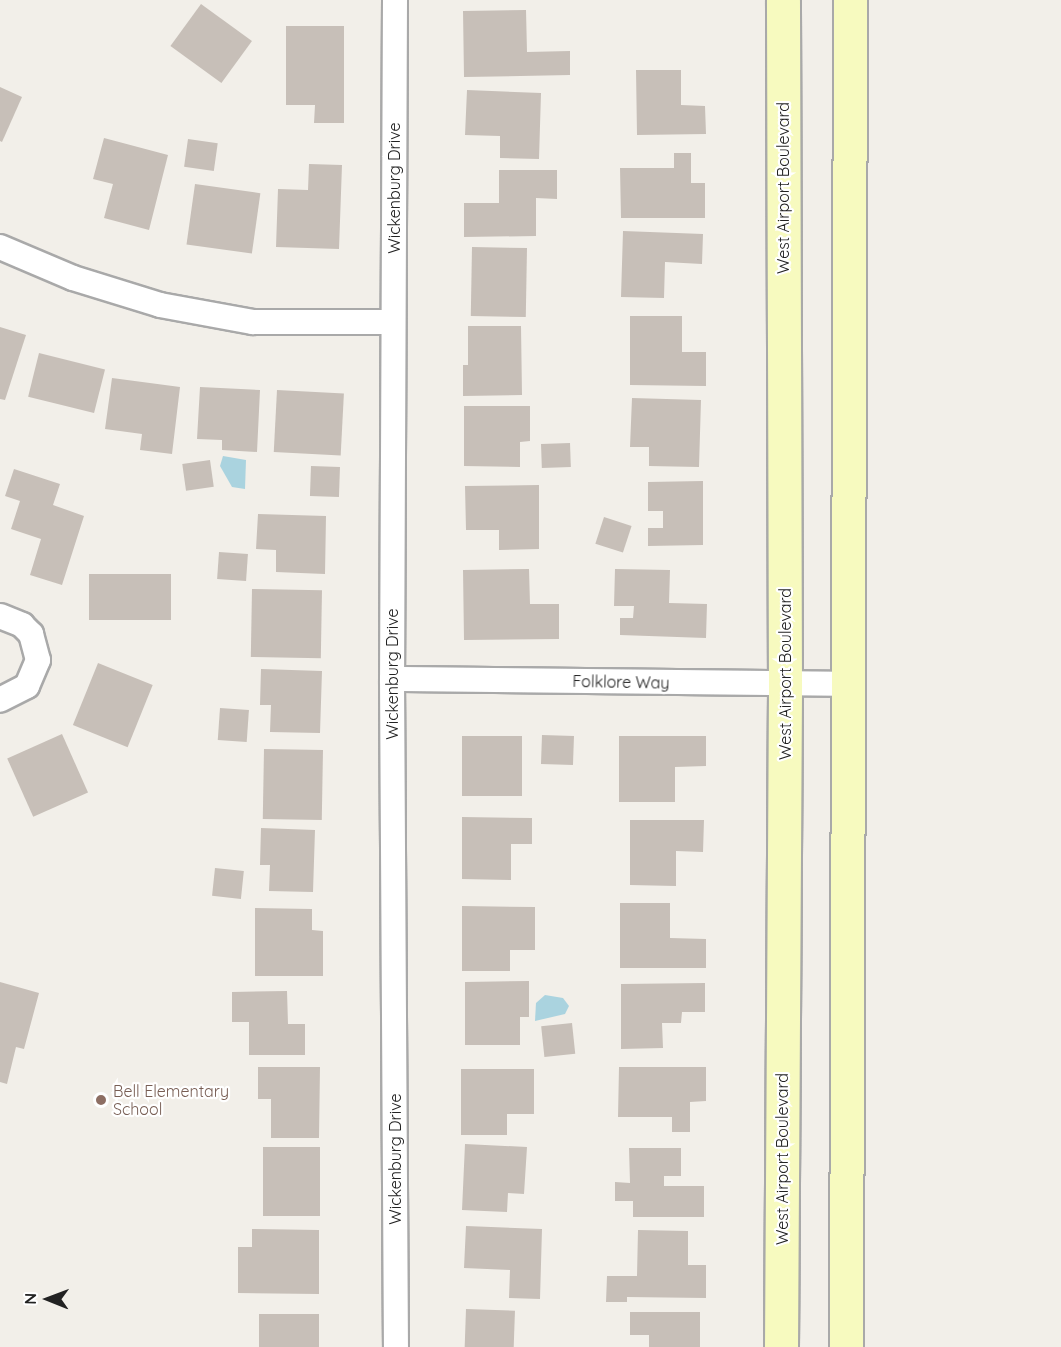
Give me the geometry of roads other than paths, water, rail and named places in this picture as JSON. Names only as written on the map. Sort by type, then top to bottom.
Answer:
[{"type":"main road","name":"West Airport Boulevard","points":[[781,1347],[785,684],[783,0]]},
{"type":"main road","points":[[846,1347],[850,0]]},
{"type":"street","name":"Wickenburg Drive","points":[[394,0],[392,680],[396,1347]]},
{"type":"street","points":[[0,247],[73,278],[160,305],[253,322],[393,322]]},
{"type":"street","points":[[0,616],[22,624],[31,634],[38,660],[27,686],[0,700]]},
{"type":"street","name":"Folklore Way","points":[[392,680],[849,684]]},
{"type":"water","points":[[223,456],[246,460],[245,489],[232,487],[220,466]]},
{"type":"water","points":[[545,995],[563,998],[569,1006],[565,1014],[535,1021],[536,1003]]},
{"type":"place","name":"Bell Elementary School","points":[[101,1100]]}]
